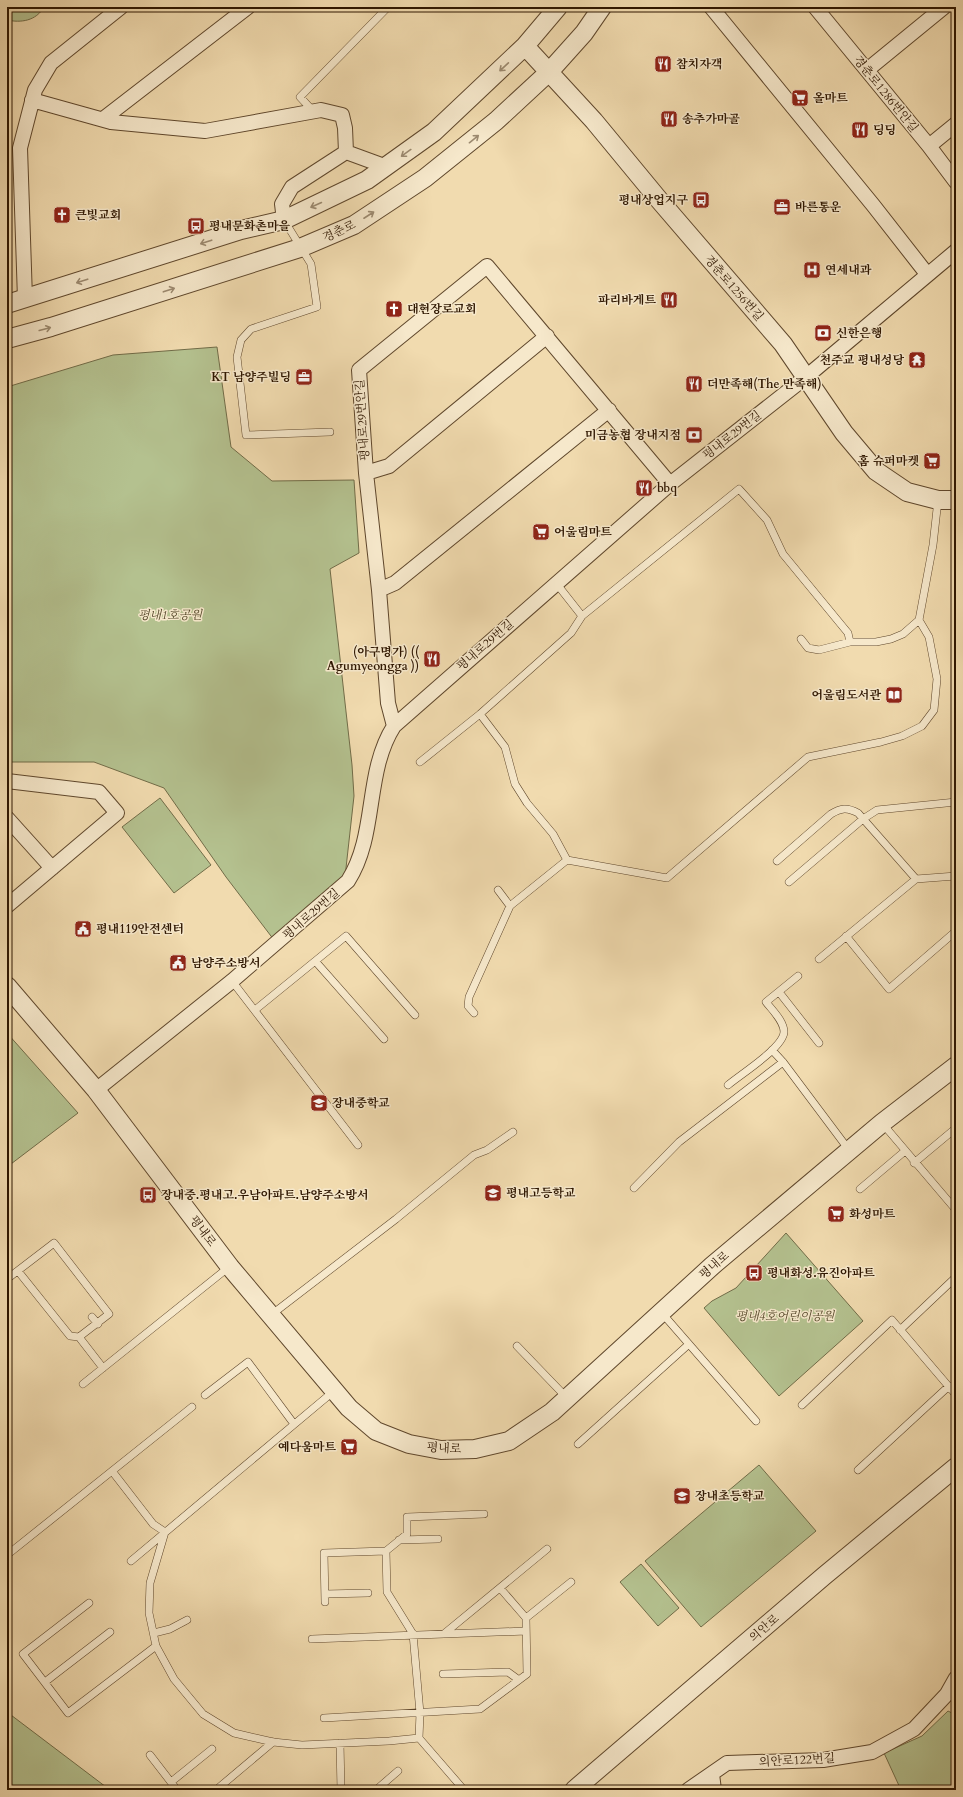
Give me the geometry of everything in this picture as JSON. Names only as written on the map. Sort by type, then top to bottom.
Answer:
[{"type":"street","points":[[25,299],[20,148],[35,90],[51,63],[121,7]]},
{"type":"street","points":[[103,119],[248,7]]},
{"type":"street","points":[[7,304],[241,230],[284,220],[348,190],[387,167],[434,132],[525,46],[558,7]]},
{"type":"street","name":"경춘로","points":[[7,339],[51,327],[300,248],[354,225],[425,178],[496,120],[549,72],[584,33],[602,7]]},
{"type":"street","points":[[711,7],[873,204],[927,274]]},
{"type":"street","name":"경춘로1286번안길","points":[[815,7],[929,146],[956,182]]},
{"type":"street","points":[[867,70],[944,7]]},
{"type":"street","name":"경춘로1256번길","points":[[525,46],[594,121],[660,202],[783,344],[844,432],[876,471],[907,492],[938,500],[956,500]]},
{"type":"street","points":[[32,100],[111,122],[205,131],[321,110],[342,115],[345,128],[346,152]]},
{"type":"street","points":[[929,146],[956,124]]},
{"type":"street","points":[[346,152],[387,167]]},
{"type":"street","points":[[284,220],[282,204],[292,187],[346,152]]},
{"type":"street","name":"평내로29번길","points":[[96,1090],[232,981],[348,881],[357,867],[363,852],[379,759],[386,738],[394,726],[670,484],[806,377],[956,251]]},
{"type":"street","name":"평내로29번안길","points":[[394,726],[388,703],[379,590],[366,473],[359,370],[487,266],[670,484]]},
{"type":"street","points":[[366,473],[390,466],[546,336]]},
{"type":"street","points":[[379,590],[395,583],[609,410]]},
{"type":"street","points":[[7,781],[99,792],[117,813],[7,906]]},
{"type":"street","points":[[7,818],[52,868]]},
{"type":"street","name":"평내로","points":[[7,986],[96,1090],[230,1267],[348,1408],[376,1431],[409,1444],[441,1450],[475,1449],[509,1441],[552,1412],[712,1266],[849,1150],[956,1066]]},
{"type":"street","name":"의안로","points":[[574,1790],[824,1576],[956,1467]]},
{"type":"street","name":"의안로122번길","points":[[688,1790],[727,1763],[823,1760],[872,1752],[914,1729],[947,1694],[956,1678]]},
{"type":"street","points":[[712,1774],[714,1790]]},
{"type":"lane","points":[[313,111],[300,97],[388,7]]},
{"type":"lane","points":[[284,220],[311,264],[316,307],[251,329],[241,340],[237,358],[246,435],[330,432]]},
{"type":"lane","points":[[420,762],[480,714],[571,633],[582,616],[739,489],[767,520],[783,554],[848,633],[850,642]]},
{"type":"lane","points":[[801,639],[808,648],[819,650],[850,642],[876,642],[891,640],[903,634],[919,620],[933,546],[938,500]]},
{"type":"lane","points":[[556,583],[582,616]]},
{"type":"lane","points":[[474,1013],[468,1006],[469,997],[510,906],[567,860],[667,878],[808,757],[881,742],[902,736],[922,726],[934,710],[937,679],[929,637],[919,620]]},
{"type":"lane","points":[[480,714],[505,747],[515,784],[526,803],[553,834],[567,860]]},
{"type":"lane","points":[[789,882],[863,819],[877,810],[956,802]]},
{"type":"lane","points":[[778,861],[831,814],[840,809],[850,808],[858,813],[916,879]]},
{"type":"lane","points":[[819,959],[916,879],[956,876]]},
{"type":"lane","points":[[498,890],[510,906]]},
{"type":"lane","points":[[846,936],[888,989],[956,931]]},
{"type":"lane","points":[[255,1010],[316,962],[346,936],[415,1015]]},
{"type":"lane","points":[[316,962],[384,1039]]},
{"type":"lane","points":[[728,1085],[772,1050],[781,1040],[784,1031],[781,1021],[766,1002],[798,976]]},
{"type":"lane","points":[[232,981],[358,1145]]},
{"type":"lane","points":[[779,992],[819,1043]]},
{"type":"lane","points":[[772,1050],[783,1062],[849,1150]]},
{"type":"lane","points":[[634,1188],[679,1142],[783,1062]]},
{"type":"lane","points":[[882,1123],[914,1163],[956,1210]]},
{"type":"lane","points":[[914,1163],[956,1128]]},
{"type":"lane","points":[[270,1315],[396,1219],[474,1155],[487,1150],[513,1132]]},
{"type":"lane","points":[[860,1189],[905,1151]]},
{"type":"lane","points":[[7,1279],[54,1243],[109,1314],[98,1324],[79,1337],[70,1336],[18,1271]]},
{"type":"lane","points":[[83,1384],[230,1267]]},
{"type":"lane","points":[[900,1330],[956,1277]]},
{"type":"lane","points":[[661,1312],[756,1420]]},
{"type":"lane","points":[[92,1316],[98,1324]]},
{"type":"lane","points":[[802,1405],[892,1320],[956,1395]]},
{"type":"lane","points":[[79,1337],[103,1368]]},
{"type":"lane","points":[[578,1444],[690,1344]]},
{"type":"lane","points":[[517,1346],[567,1398]]},
{"type":"lane","points":[[205,1395],[248,1362],[294,1424]]},
{"type":"lane","points":[[858,1470],[949,1386]]},
{"type":"lane","points":[[131,1561],[334,1391]]},
{"type":"lane","points":[[7,1555],[192,1407]]},
{"type":"lane","points":[[112,1472],[153,1524],[165,1532]]},
{"type":"lane","points":[[325,1602],[324,1554],[386,1551],[407,1534],[407,1517],[484,1514]]},
{"type":"lane","points":[[165,1532],[150,1583],[149,1613],[156,1646],[174,1679],[203,1714],[234,1733],[272,1742],[302,1745],[419,1738]]},
{"type":"lane","points":[[399,1540],[438,1539]]},
{"type":"lane","points":[[445,1633],[547,1549]]},
{"type":"lane","points":[[386,1551],[387,1592],[413,1634],[420,1713],[419,1738],[464,1790]]},
{"type":"lane","points":[[526,1618],[570,1582]]},
{"type":"lane","points":[[324,1718],[480,1710],[527,1674],[526,1618],[500,1588]]},
{"type":"lane","points":[[325,1594],[368,1593]]},
{"type":"lane","points":[[89,1603],[23,1654],[68,1713],[156,1646]]},
{"type":"lane","points":[[154,1633],[170,1628],[187,1620]]},
{"type":"lane","points":[[312,1639],[413,1634],[526,1631]]},
{"type":"lane","points":[[45,1682],[110,1632]]},
{"type":"lane","points":[[443,1674],[508,1672],[519,1680]]},
{"type":"lane","points":[[216,1790],[272,1742]]},
{"type":"lane","points":[[340,1743],[341,1790]]},
{"type":"lane","points":[[171,1782],[212,1749]]},
{"type":"lane","points":[[150,1755],[177,1790]]},
{"type":"lane","points":[[376,1790],[398,1772]]},
{"type":"green space","points":[[7,7],[44,7],[41,12],[32,18],[18,21],[7,20]]},
{"type":"green space","name":"평내1호공원","points":[[217,347],[231,447],[272,481],[354,480],[359,553],[330,569],[352,765],[354,796],[345,877],[274,940],[226,877],[164,788],[94,762],[7,762],[7,387],[113,355]]},
{"type":"green space","points":[[160,798],[211,865],[174,893],[122,827]]},
{"type":"green space","points":[[7,1033],[78,1113],[7,1167]]},
{"type":"green space","name":"평내4호어린이공원","points":[[786,1233],[863,1321],[779,1396],[704,1308],[712,1301],[736,1288]]},
{"type":"green space","points":[[759,1465],[816,1531],[701,1627],[645,1561]]},
{"type":"green space","points":[[641,1564],[679,1608],[658,1626],[620,1582]]},
{"type":"green space","points":[[948,1711],[956,1715],[956,1790],[901,1790],[884,1753],[922,1736]]},
{"type":"green space","points":[[7,1712],[110,1790],[7,1790]]},
{"type":"place","name":"참치자객","points":[[663,64]]},
{"type":"place","name":"올마트","points":[[800,98]]},
{"type":"place","name":"송추가마골","points":[[669,119]]},
{"type":"place","name":"딩딩","points":[[860,130]]},
{"type":"place","name":"평내상업지구","points":[[701,200]]},
{"type":"place","name":"바른통운","points":[[782,207]]},
{"type":"place","name":"큰빛교회","points":[[62,215]]},
{"type":"place","name":"평내문화촌마을","points":[[196,226]]},
{"type":"place","name":"연세내과","points":[[812,270]]},
{"type":"place","name":"파리바게트","points":[[669,300]]},
{"type":"place","name":"대현장로교회","points":[[394,309]]},
{"type":"place","name":"신한은행","points":[[823,333]]},
{"type":"place","name":"천주교 평내성당","points":[[917,360]]},
{"type":"place","name":"KT 남양주빌딩","points":[[304,377]]},
{"type":"place","name":"더만족해(The 만족해)","points":[[694,384]]},
{"type":"place","name":"미금농협 장내지점","points":[[694,435]]},
{"type":"place","name":"홈 슈퍼마켓","points":[[932,461]]},
{"type":"place","name":"bbq","points":[[644,488]]},
{"type":"place","name":"어울림마트","points":[[541,532]]},
{"type":"place","name":"(아구명가) (( Agumyeongga ))","points":[[432,659]]},
{"type":"place","name":"어울림도서관","points":[[894,695]]},
{"type":"place","name":"평내119안전센터","points":[[83,929]]},
{"type":"place","name":"남양주소방서","points":[[178,963]]},
{"type":"place","name":"장내중학교","points":[[319,1103]]},
{"type":"place","name":"평내고등학교","points":[[493,1193]]},
{"type":"place","name":"장내중.평내고.우남아파트.남양주소방서","points":[[148,1195]]},
{"type":"place","name":"화성마트","points":[[836,1214]]},
{"type":"place","name":"평내화성.유진아파트","points":[[754,1273]]},
{"type":"place","name":"예다움마트","points":[[349,1447]]},
{"type":"place","name":"장내초등학교","points":[[682,1496]]}]
